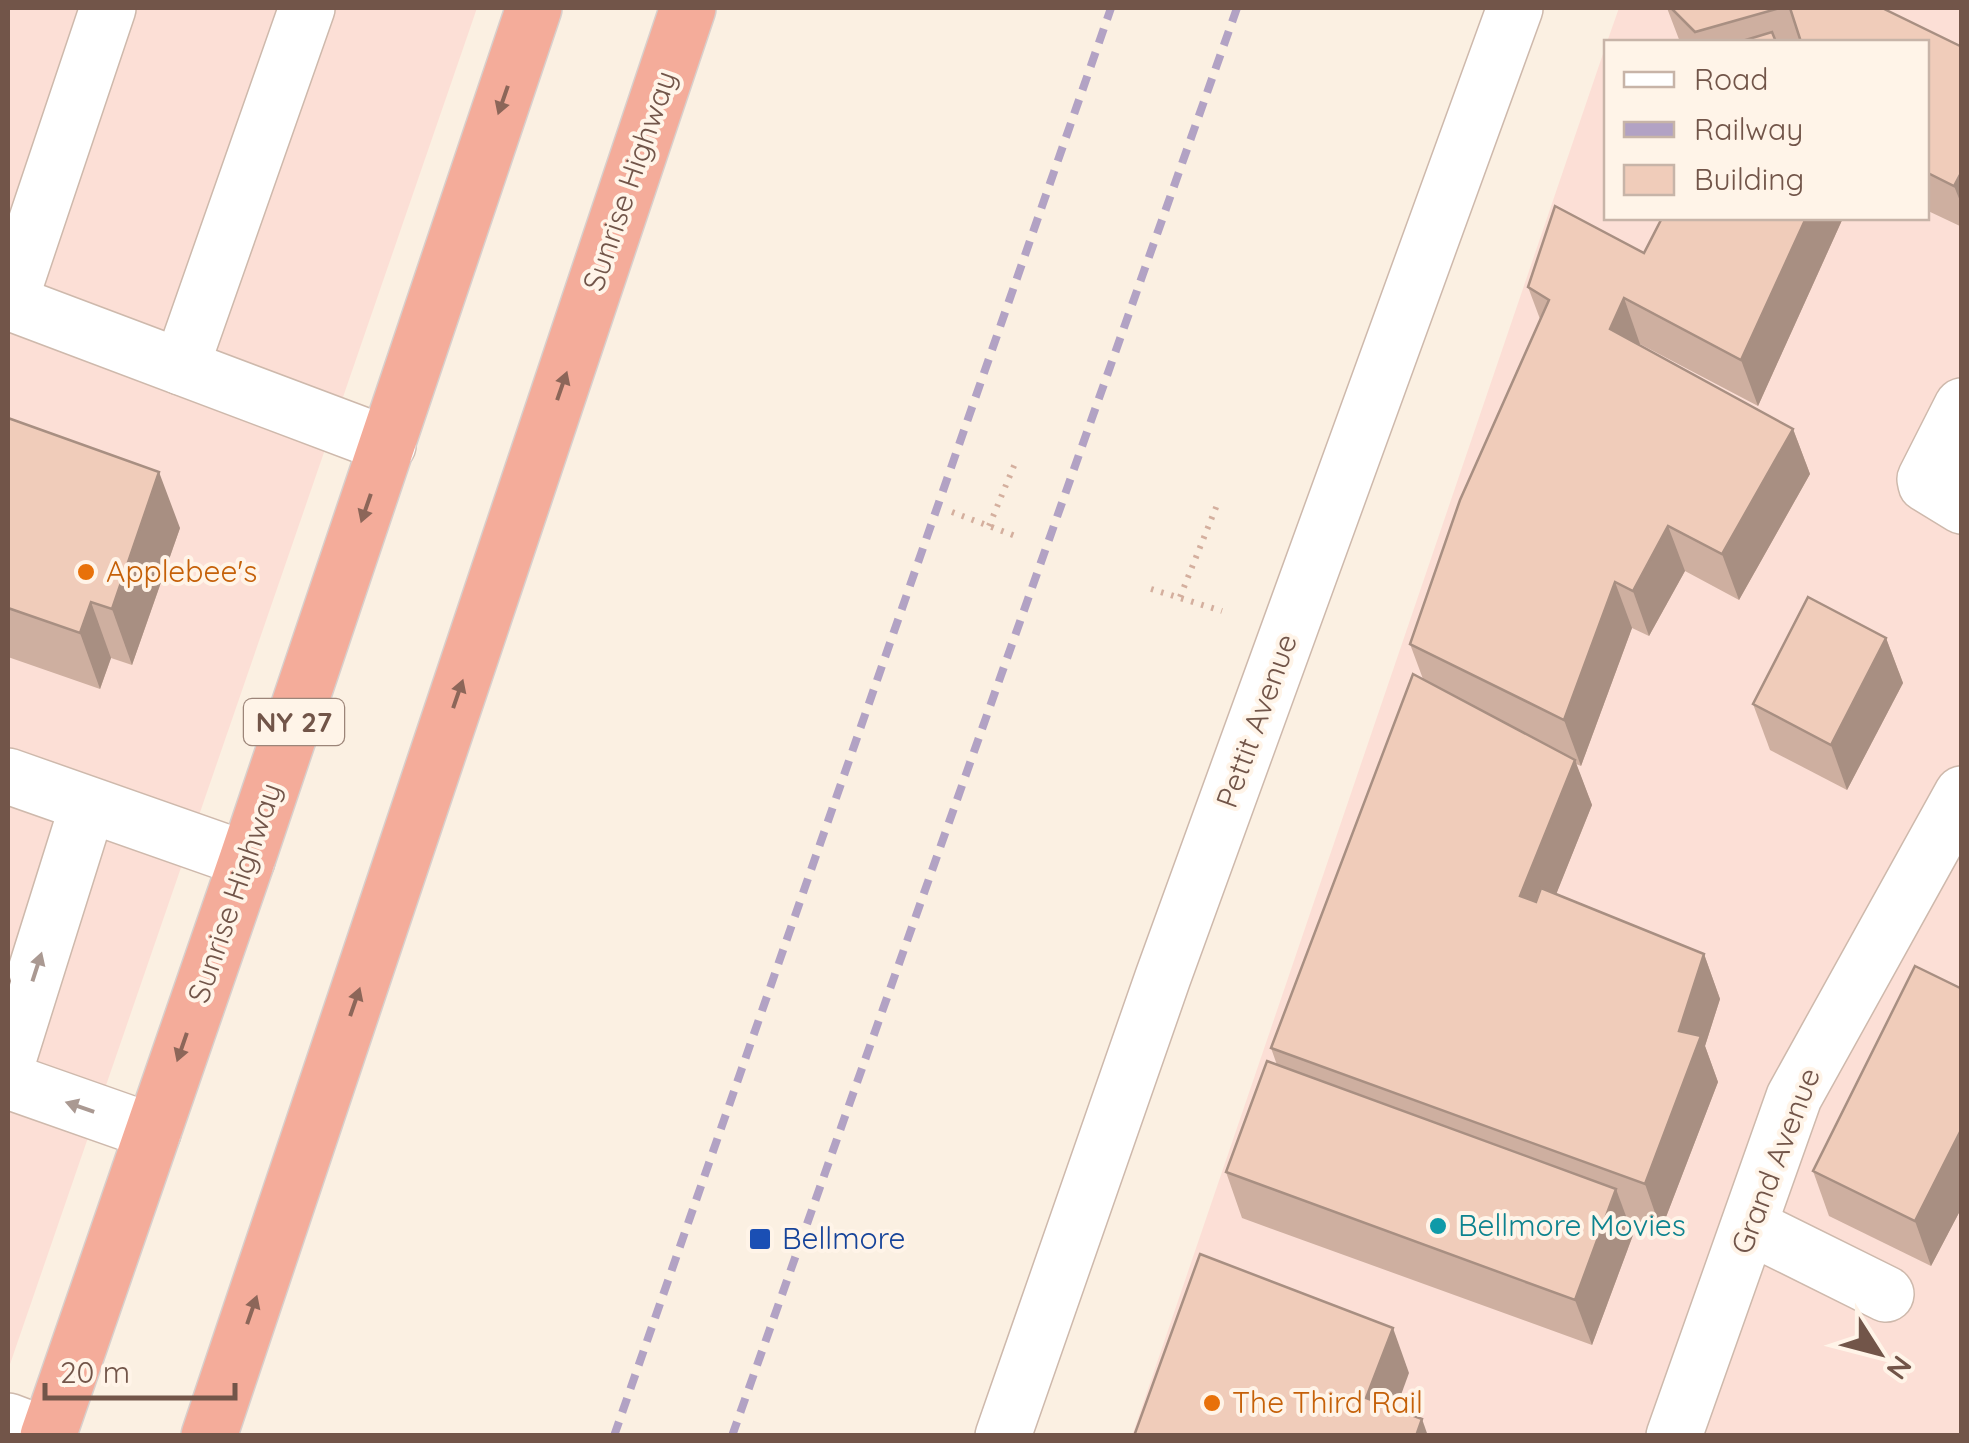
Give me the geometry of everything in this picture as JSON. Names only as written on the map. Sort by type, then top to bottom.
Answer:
[{"type":"highway","name":"Sunrise Highway","points":[[48,1436],[534,8]]},
{"type":"highway","name":"Sunrise Highway","points":[[209,1436],[688,8]]},
{"type":"street","points":[[108,8],[8,302],[388,445]]},
{"type":"street","points":[[181,367],[307,8]]},
{"type":"street","name":"Pettit Avenue","points":[[1003,1436],[1170,959],[1515,8]]},
{"type":"street","points":[[1962,406],[1925,479],[1926,484],[1962,506]]},
{"type":"street","points":[[8,776],[247,860]]},
{"type":"street","name":"Grand Avenue","points":[[1674,1436],[1794,1097],[1962,794]]},
{"type":"street","points":[[8,1060],[88,805]]},
{"type":"street","points":[[8,1081],[152,1132]]},
{"type":"street","points":[[1749,1226],[1886,1294]]},
{"type":"street","points":[[8,1421],[48,1436]]},
{"type":"path","points":[[989,526],[1016,461]]},
{"type":"path","points":[[1180,597],[1219,500]]},
{"type":"path","points":[[952,512],[1018,537]]},
{"type":"path","points":[[1151,589],[1222,610]]},
{"type":"shaded area","points":[[8,8],[477,8],[8,1370]]},
{"type":"shaded area","points":[[1619,8],[1961,8],[1961,1435],[1132,1436],[1604,51],[1604,220],[1929,220],[1929,40],[1608,40]]},
{"type":"building","points":[[1671,8],[1780,8],[1695,32]]},
{"type":"building","points":[[1790,8],[1882,8],[1962,47],[1962,171],[1954,186],[1929,174],[1929,40],[1800,40]]},
{"type":"building","points":[[1772,32],[1775,40],[1746,40]]},
{"type":"building","points":[[1555,206],[1644,253],[1661,220],[1805,220],[1741,360],[1624,298],[1610,329],[1793,429],[1722,554],[1668,526],[1633,591],[1615,582],[1564,720],[1410,644],[1460,500],[1549,300],[1528,287]]},
{"type":"building","points":[[8,418],[159,472],[112,609],[91,602],[80,633],[8,608]]},
{"type":"building","points":[[1808,597],[1886,638],[1831,745],[1753,704]]},
{"type":"building","points":[[1413,674],[1575,760],[1520,896],[1536,902],[1541,888],[1704,954],[1679,1031],[1701,1036],[1645,1184],[1271,1048]]},
{"type":"building","points":[[1915,966],[1962,989],[1962,1128],[1915,1221],[1813,1171]]},
{"type":"building","name":"Bellmore Movies","points":[[1267,1061],[1616,1189],[1575,1300],[1226,1172]]},
{"type":"building","points":[[1200,1254],[1393,1328],[1366,1398],[1422,1419],[1416,1436],[1134,1436]]},
{"type":"railway","points":[[614,1436],[1111,8]]},
{"type":"railway","points":[[732,1436],[1237,8]]},
{"type":"place","name":"Applebee's","points":[[86,572]]},
{"type":"place","name":"Bellmore Movies","points":[[1438,1226]]},
{"type":"place","name":"Bellmore","points":[[760,1239]]},
{"type":"place","name":"The Third Rail","points":[[1212,1403]]}]
